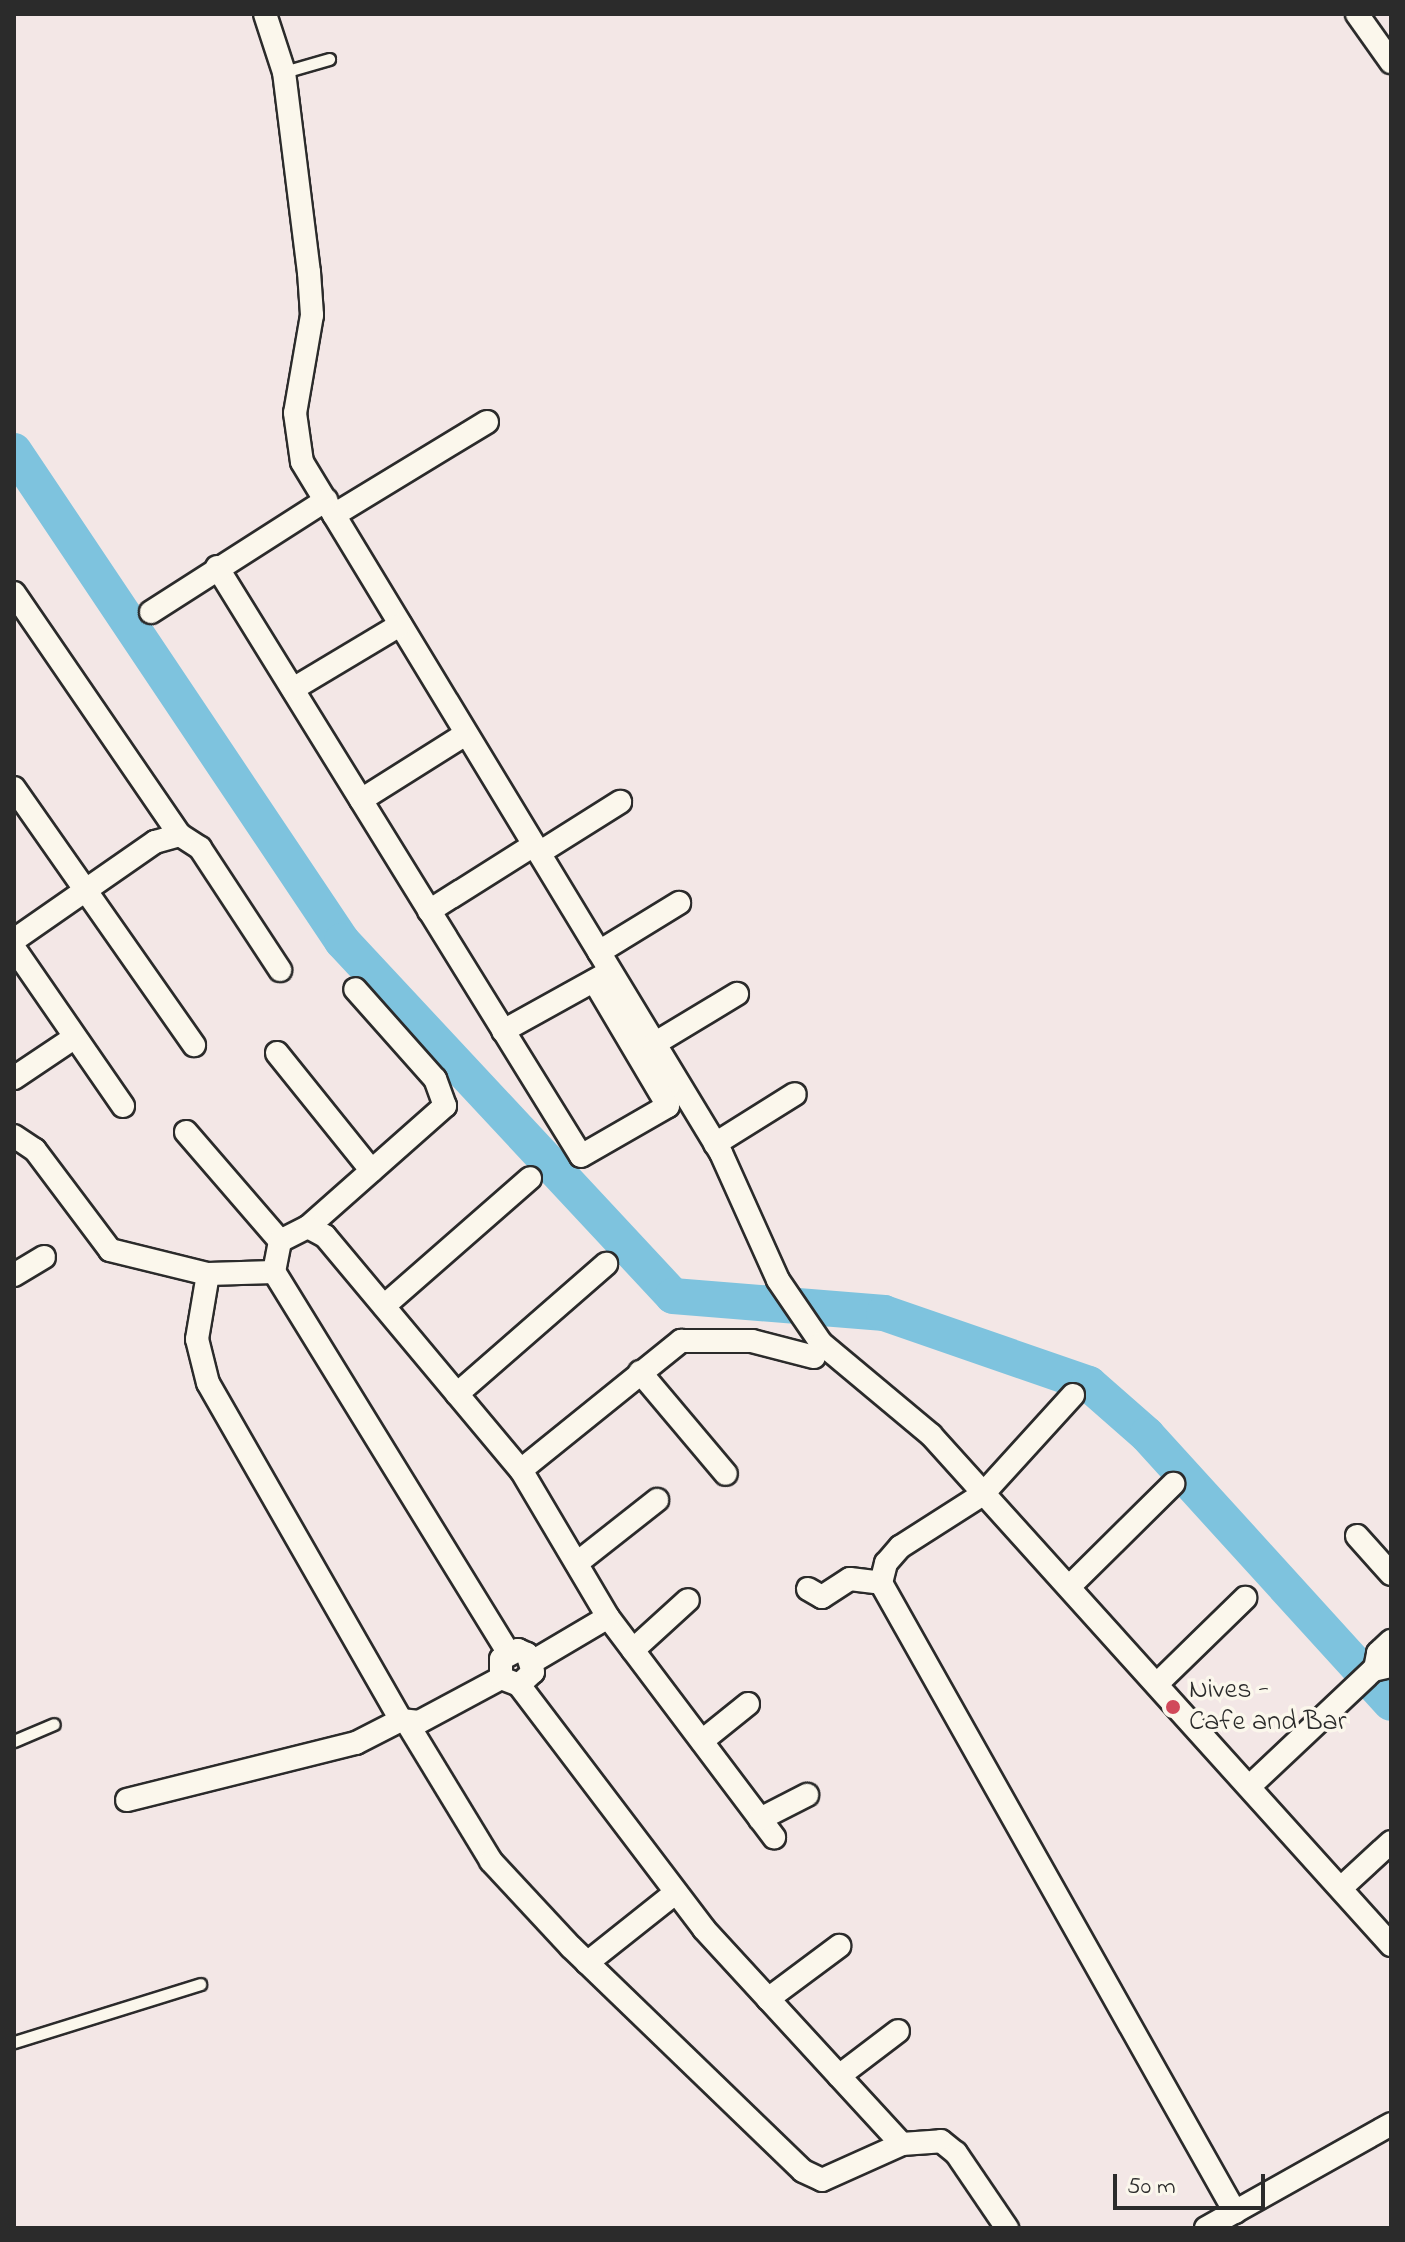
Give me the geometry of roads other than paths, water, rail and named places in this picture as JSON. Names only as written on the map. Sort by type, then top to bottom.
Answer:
[{"type":"street","points":[[217,567],[581,1156],[589,1156],[668,1106],[601,968],[536,849],[330,507],[294,436],[312,315],[284,72],[265,14]]},
{"type":"street","points":[[1357,14],[1391,62]]},
{"type":"street","points":[[151,612],[217,567],[487,422]]},
{"type":"street","points":[[14,593],[180,835],[200,848],[280,970]]},
{"type":"street","points":[[293,689],[400,625]]},
{"type":"street","points":[[361,800],[466,734]]},
{"type":"street","points":[[16,794],[194,1045]]},
{"type":"street","points":[[429,911],[620,802]]},
{"type":"street","points":[[14,940],[84,888],[155,842],[180,835]]},
{"type":"street","points":[[503,1031],[601,968],[679,903]]},
{"type":"street","points":[[14,948],[123,1106]]},
{"type":"street","points":[[601,968],[654,1044],[715,1144],[778,1280],[818,1350]]},
{"type":"street","points":[[280,1241],[308,1227],[445,1106],[435,1079],[355,989]]},
{"type":"street","points":[[654,1044],[737,994]]},
{"type":"street","points":[[14,1078],[75,1037]]},
{"type":"street","points":[[277,1053],[372,1171]]},
{"type":"street","points":[[715,1144],[795,1094]]},
{"type":"street","points":[[186,1132],[280,1241]]},
{"type":"street","points":[[14,1136],[29,1143],[85,1223],[110,1250],[208,1274],[274,1272]]},
{"type":"street","points":[[384,1306],[530,1178]]},
{"type":"street","points":[[308,1227],[325,1236],[521,1470],[608,1617],[774,1837]]},
{"type":"street","points":[[280,1241],[274,1272],[508,1652]]},
{"type":"street","points":[[14,1275],[44,1257]]},
{"type":"street","points":[[457,1394],[606,1264]]},
{"type":"street","points":[[208,1274],[197,1339],[208,1383],[405,1723],[491,1861],[587,1963],[803,2171],[822,2180],[902,2144],[941,2141],[956,2153],[1007,2228]]},
{"type":"street","points":[[521,1470],[640,1372],[696,1336],[818,1350],[888,1394],[1071,1585],[1391,1945]]},
{"type":"street","points":[[640,1372],[726,1474]]},
{"type":"street","points":[[1073,1395],[983,1494],[900,1547],[886,1563],[881,1583],[1235,2212]]},
{"type":"street","points":[[1071,1585],[1173,1484]]},
{"type":"street","points":[[577,1563],[657,1500]]},
{"type":"street","points":[[1357,1536],[1391,1574]]},
{"type":"street","points":[[808,1589],[822,1597],[850,1579],[881,1583]]},
{"type":"street","points":[[1158,1683],[1245,1598]]},
{"type":"street","points":[[633,1650],[688,1600]]},
{"type":"street","points":[[532,1662],[608,1617]]},
{"type":"street","points":[[1250,1786],[1353,1689],[1380,1668],[1378,1653],[1391,1641]]},
{"type":"street","points":[[127,1800],[356,1743],[405,1723],[510,1681],[533,1672],[532,1662],[518,1650],[508,1652],[501,1659],[510,1681],[675,1893],[902,2144]]},
{"type":"street","points":[[702,1741],[748,1704]]},
{"type":"street","points":[[760,1819],[807,1795]]},
{"type":"street","points":[[1341,1888],[1391,1842]]},
{"type":"street","points":[[587,1963],[675,1893]]},
{"type":"street","points":[[768,1999],[839,1946]]},
{"type":"street","points":[[839,2076],[898,2031]]},
{"type":"street","points":[[1206,2228],[1391,2124]]},
{"type":"lane","points":[[284,72],[329,59]]},
{"type":"lane","points":[[14,1741],[54,1724]]},
{"type":"lane","points":[[14,2042],[200,1984]]},
{"type":"waterway","points":[[14,451],[342,941],[673,1296],[884,1313],[1089,1384],[1147,1435],[1391,1703]]},
{"type":"place","name":"Nives - Cafe and Bar","points":[[1173,1707]]}]
